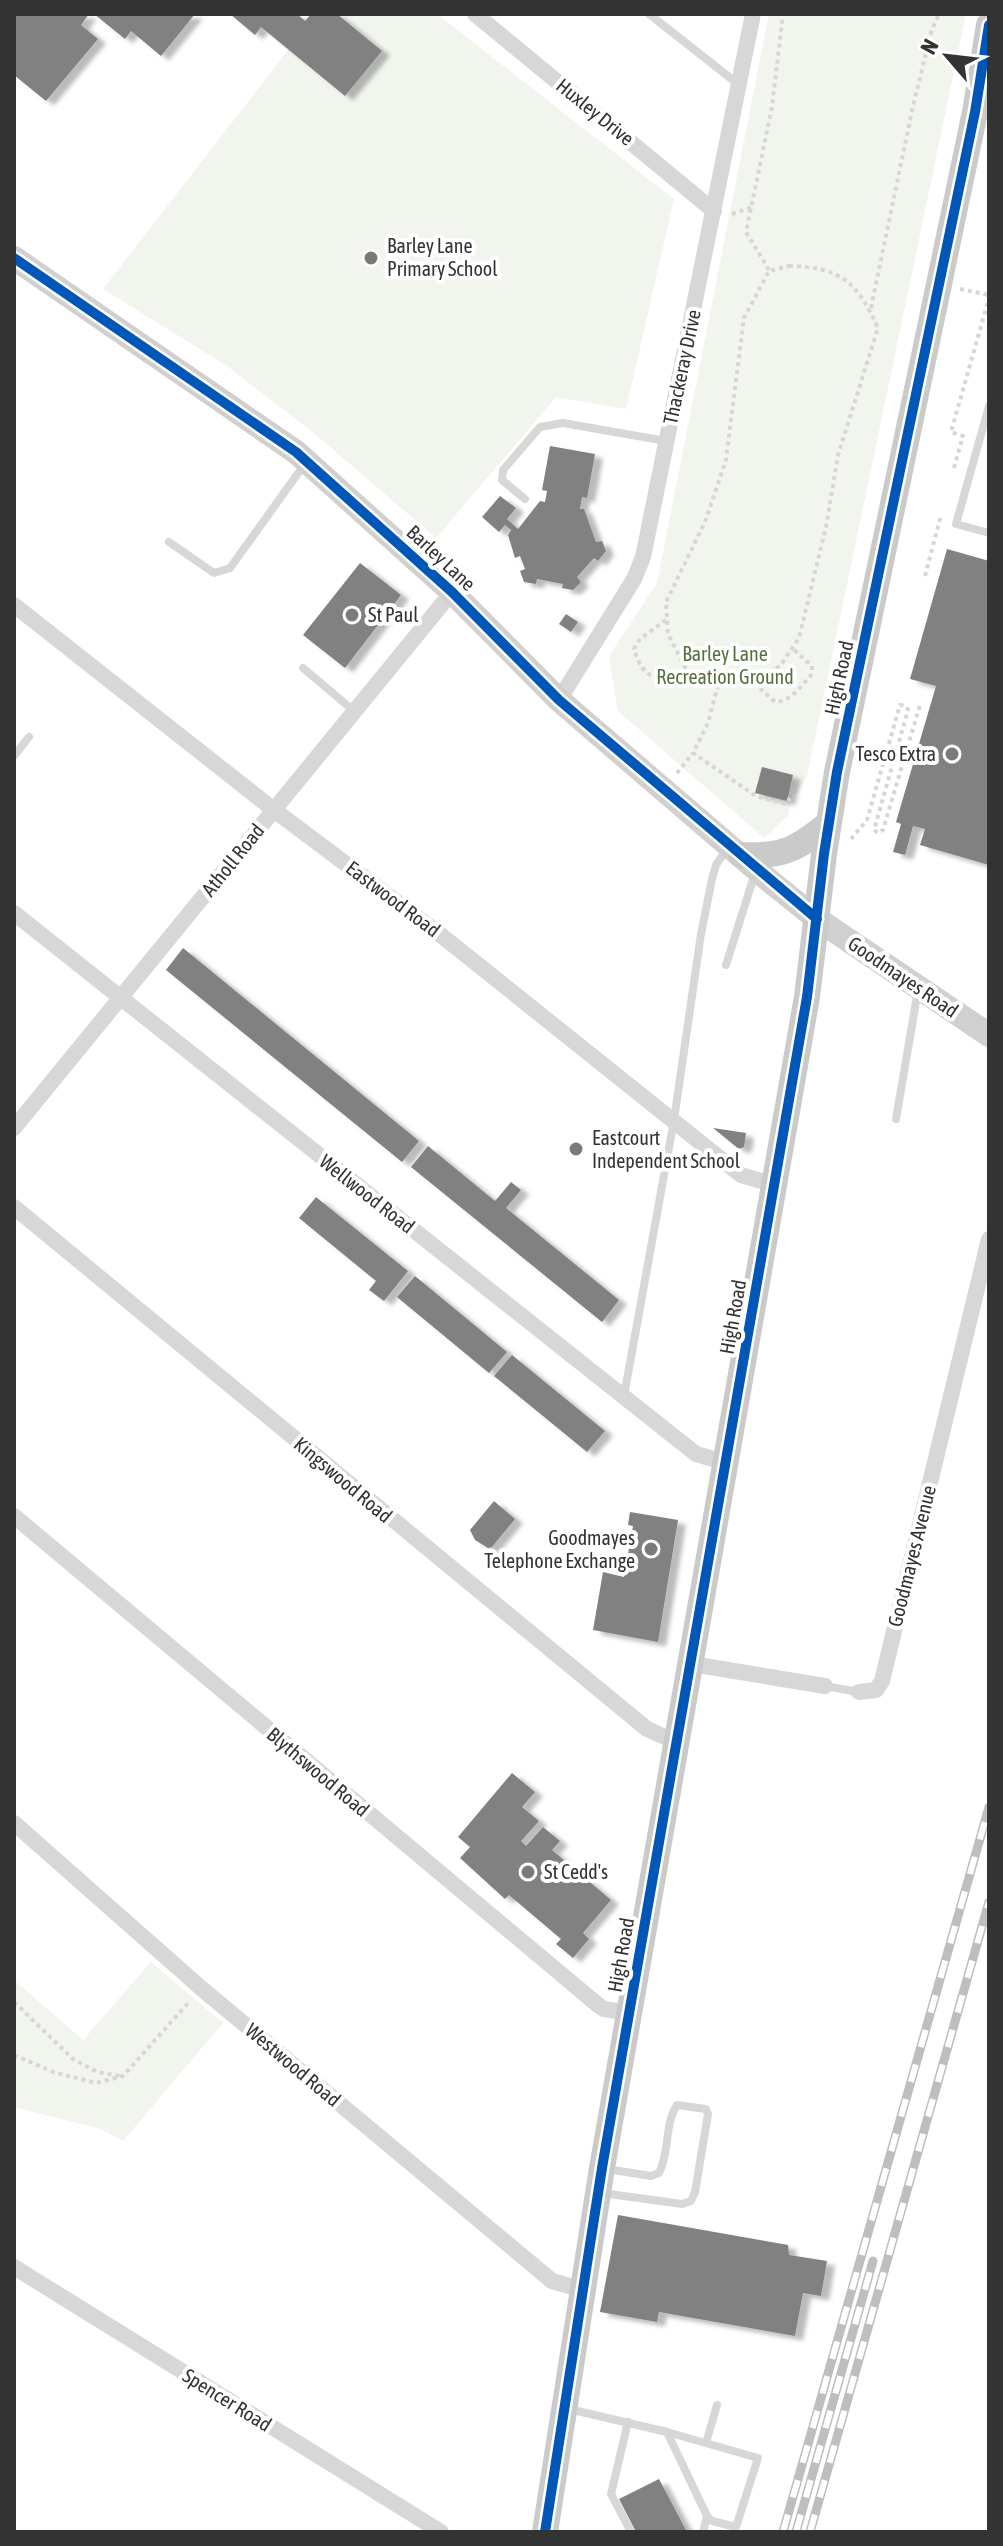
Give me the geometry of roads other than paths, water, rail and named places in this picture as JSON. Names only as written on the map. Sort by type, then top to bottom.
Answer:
[{"type":"main road","name":"High Road","points":[[545,2532],[600,2180],[807,997],[837,772],[975,112],[989,25]]},
{"type":"main road","name":"High Road","points":[[975,112],[989,88]]},
{"type":"main road","name":"Barley Lane","points":[[14,258],[124,331],[307,461],[452,592],[559,700],[817,919]]},
{"type":"main road","points":[[742,856],[770,856],[787,852],[803,844],[829,823]]},
{"type":"main road","name":"Goodmayes Road","points":[[817,919],[989,1035]]},
{"type":"street","name":"Huxley Drive","points":[[475,14],[714,211]]},
{"type":"street","name":"Thackeray Drive","points":[[559,700],[638,568],[667,441],[753,14]]},
{"type":"street","name":"Atholl Road","points":[[14,1128],[452,592]]},
{"type":"street","name":"Eastwood Road","points":[[14,605],[274,810],[442,936],[741,1175],[775,1185]]},
{"type":"street","name":"Wellwood Road","points":[[14,913],[696,1454],[727,1463]]},
{"type":"street","name":"Kingswood Road","points":[[14,1207],[647,1729],[678,1743]]},
{"type":"street","name":"Goodmayes Avenue","points":[[859,1692],[876,1690],[882,1681],[989,1239]]},
{"type":"street","name":"Blythswood Road","points":[[14,1516],[598,2005],[629,2013]]},
{"type":"street","name":"Goodmayes Avenue","points":[[692,1664],[825,1686]]},
{"type":"street","name":"Westwood Road","points":[[14,1823],[201,1988],[552,2281],[560,2286],[583,2290]]},
{"type":"street","name":"Spencer Road","points":[[14,2267],[441,2532]]},
{"type":"lane","points":[[649,14],[738,84]]},
{"type":"lane","points":[[989,406],[956,524],[989,533]]},
{"type":"lane","points":[[525,499],[502,480],[503,470],[540,427],[563,423],[667,441]]},
{"type":"lane","points":[[169,542],[214,573],[230,568],[307,461]]},
{"type":"lane","points":[[303,668],[354,712]]},
{"type":"lane","points":[[14,756],[29,737]]},
{"type":"lane","points":[[623,1396],[674,1120],[712,879],[716,865],[742,856],[726,965]]},
{"type":"lane","points":[[896,1119],[919,988]]},
{"type":"lane","name":"Goodmayes Avenue","points":[[825,1686],[859,1692]]},
{"type":"lane","points":[[677,2105],[706,2109],[708,2114],[691,2201],[682,2204],[600,2180],[659,2173],[677,2105]]},
{"type":"lane","points":[[706,2443],[717,2405]]},
{"type":"lane","points":[[564,2408],[667,2432],[758,2458],[736,2527],[710,2519]]},
{"type":"lane","points":[[628,2422],[611,2494],[631,2532]]},
{"type":"lane","points":[[667,2432],[714,2532]]},
{"type":"lane","points":[[703,2532],[710,2519]]},
{"type":"railway","points":[[783,2532],[989,1807]]},
{"type":"railway","points":[[810,2532],[989,1902]]},
{"type":"railway","points":[[796,2532],[873,2261]]},
{"type":"place","name":"Barley Lane Primary School","points":[[371,258]]},
{"type":"place","name":"St Paul","points":[[352,615]]},
{"type":"place","name":"Tesco Extra","points":[[952,754]]},
{"type":"place","name":"Eastcourt Independent School","points":[[576,1149]]},
{"type":"place","name":"Goodmayes Telephone Exchange","points":[[651,1549]]},
{"type":"place","name":"St Cedd's","points":[[528,1872]]},
{"type":"park label","name":"Barley Lane Recreation Ground","points":[[725,666]]}]
